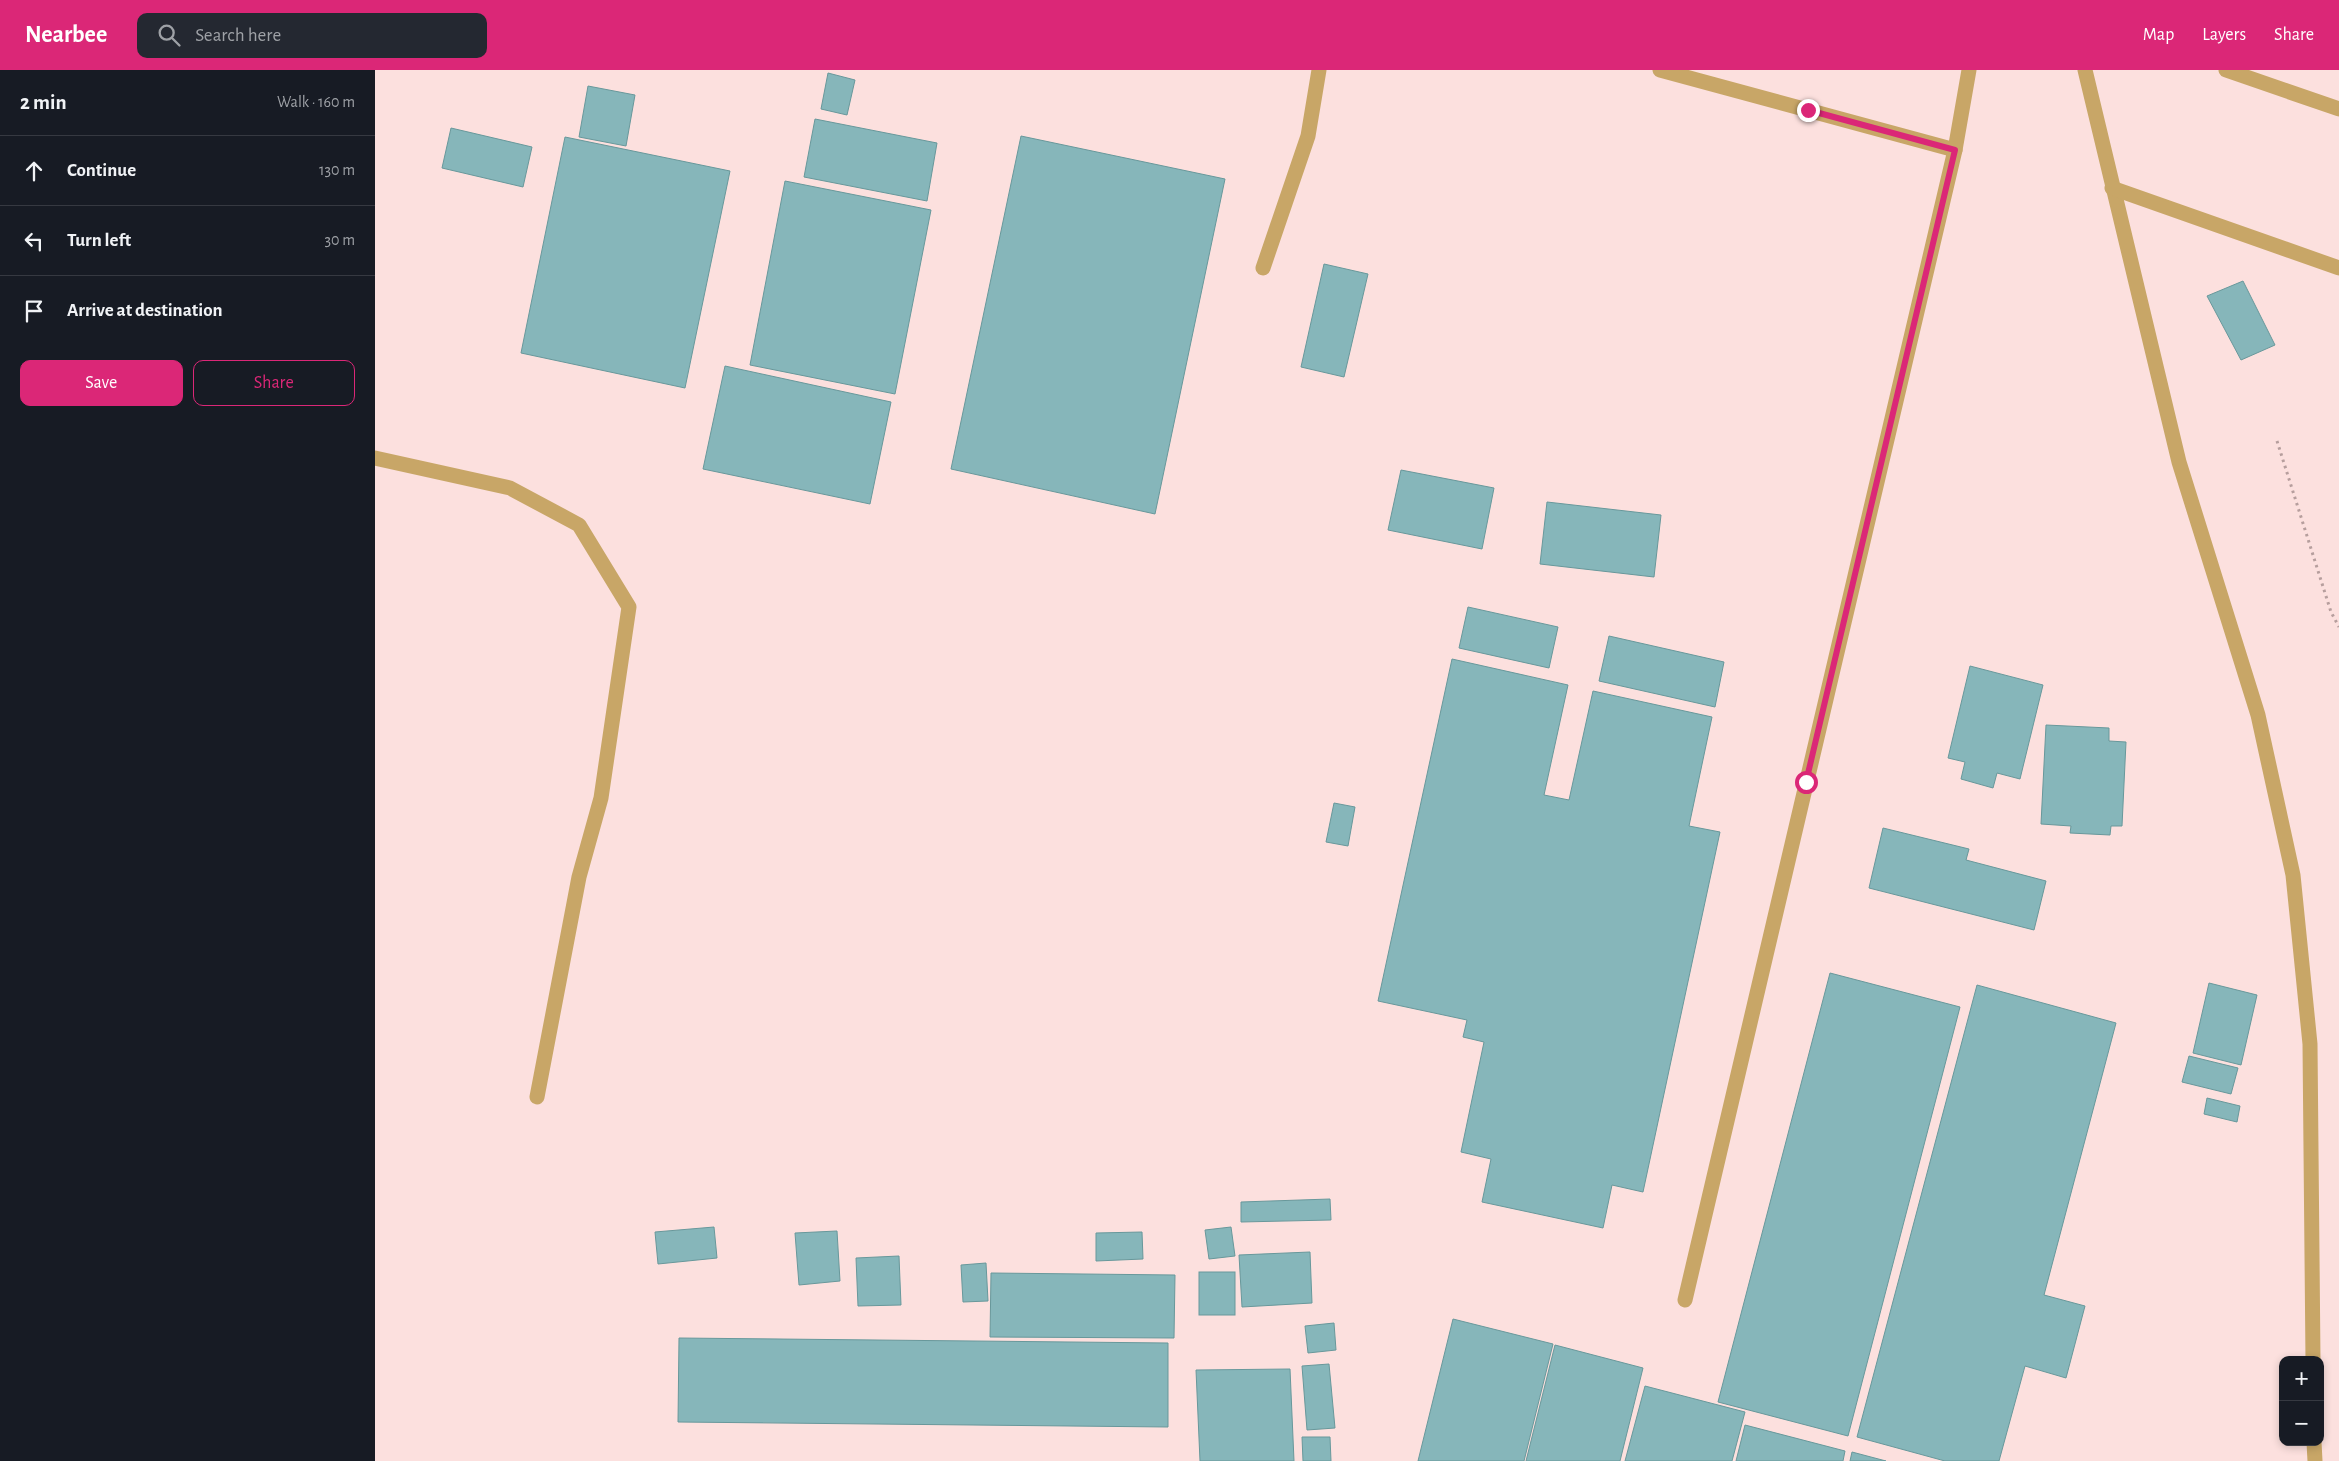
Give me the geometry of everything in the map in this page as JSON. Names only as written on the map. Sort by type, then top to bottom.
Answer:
[{"type":"street","points":[[1263,268],[1308,136],[1319,70]]},
{"type":"street","points":[[1660,70],[1955,150]]},
{"type":"street","points":[[1685,1300],[1955,150],[1969,70]]},
{"type":"street","points":[[2085,70],[2111,188],[2179,462],[2258,715],[2293,875],[2310,1044],[2313,1356]]},
{"type":"street","points":[[2226,70],[2339,109]]},
{"type":"street","points":[[2111,188],[2339,268]]},
{"type":"street","points":[[375,458],[510,488],[579,525],[629,607],[601,798],[579,877],[537,1096]]},
{"type":"street","points":[[2314,1446],[2315,1461]]},
{"type":"path","points":[[2277,441],[2331,612],[2339,627]]},
{"type":"building","points":[[828,73],[855,80],[847,115],[821,109]]},
{"type":"building","points":[[588,86],[635,95],[626,146],[579,137]]},
{"type":"building","points":[[815,119],[937,143],[927,201],[804,177]]},
{"type":"building","points":[[451,128],[532,147],[523,187],[442,168]]},
{"type":"building","points":[[1021,136],[1225,179],[1155,514],[951,469]]},
{"type":"building","points":[[565,137],[730,171],[685,388],[521,353]]},
{"type":"building","points":[[785,181],[931,210],[895,394],[750,365]]},
{"type":"building","points":[[1324,264],[1368,274],[1344,377],[1301,367]]},
{"type":"building","points":[[2243,281],[2275,345],[2241,360],[2207,296]]},
{"type":"building","points":[[725,366],[891,402],[870,504],[703,469]]},
{"type":"building","points":[[1401,470],[1494,488],[1482,549],[1388,530]]},
{"type":"building","points":[[1547,502],[1661,515],[1654,577],[1540,564]]},
{"type":"building","points":[[1468,607],[1558,627],[1549,668],[1459,648]]},
{"type":"building","points":[[1609,636],[1724,662],[1715,707],[1599,681]]},
{"type":"building","points":[[1452,659],[1568,685],[1544,795],[1569,800],[1593,691],[1712,717],[1689,826],[1720,832],[1643,1192],[1612,1185],[1603,1228],[1482,1202],[1491,1159],[1461,1152],[1484,1042],[1463,1037],[1467,1020],[1378,1001]]},
{"type":"building","points":[[1970,666],[2043,685],[2020,779],[1997,773],[1993,788],[1961,779],[1965,762],[1948,758]]},
{"type":"building","points":[[2046,725],[2109,728],[2109,741],[2126,742],[2122,826],[2111,826],[2110,835],[2070,833],[2071,826],[2041,824]]},
{"type":"building","points":[[1334,803],[1355,807],[1348,846],[1326,842]]},
{"type":"building","points":[[1883,828],[1969,849],[1966,860],[2046,881],[2034,930],[1869,888]]},
{"type":"building","points":[[1830,973],[1960,1007],[1848,1436],[1718,1402]]},
{"type":"building","points":[[2209,983],[2257,995],[2241,1065],[2193,1053]]},
{"type":"building","points":[[1977,985],[2116,1023],[2044,1295],[2085,1306],[2066,1378],[2025,1366],[1999,1461],[1945,1461],[1857,1437]]},
{"type":"building","points":[[2189,1056],[2238,1068],[2231,1094],[2182,1082]]},
{"type":"building","points":[[2207,1098],[2240,1106],[2237,1122],[2204,1114]]},
{"type":"building","points":[[1330,1199],[1331,1220],[1241,1222],[1241,1202]]},
{"type":"building","points":[[714,1227],[717,1258],[658,1264],[655,1232]]},
{"type":"building","points":[[1231,1227],[1235,1256],[1209,1259],[1205,1230]]},
{"type":"building","points":[[837,1231],[840,1281],[799,1285],[795,1233]]},
{"type":"building","points":[[1142,1232],[1143,1259],[1096,1261],[1096,1233]]},
{"type":"building","points":[[1310,1252],[1312,1303],[1242,1307],[1239,1255]]},
{"type":"building","points":[[899,1256],[901,1305],[858,1306],[856,1258]]},
{"type":"building","points":[[986,1263],[988,1301],[963,1302],[961,1265]]},
{"type":"building","points":[[1199,1272],[1235,1272],[1235,1315],[1199,1315]]},
{"type":"building","points":[[991,1273],[1175,1275],[1174,1338],[990,1337]]},
{"type":"building","points":[[1453,1319],[1553,1344],[1524,1461],[1418,1461]]},
{"type":"building","points":[[1334,1323],[1336,1350],[1308,1353],[1305,1326]]},
{"type":"building","points":[[679,1338],[1168,1343],[1168,1427],[678,1422]]},
{"type":"building","points":[[1555,1345],[1643,1368],[1620,1461],[1526,1461]]},
{"type":"building","points":[[1329,1364],[1335,1428],[1307,1430],[1302,1366]]},
{"type":"building","points":[[1290,1369],[1294,1461],[1200,1461],[1196,1370]]},
{"type":"building","points":[[1645,1386],[1745,1412],[1732,1461],[1625,1461]]},
{"type":"building","points":[[1745,1425],[1845,1451],[1843,1461],[1736,1461]]},
{"type":"building","points":[[1302,1437],[1330,1437],[1331,1461],[1303,1461]]},
{"type":"building","points":[[1852,1452],[1886,1461],[1850,1461]]},
{"type":"route","points":[[1806,782],[1955,150],[1808,110]]}]
